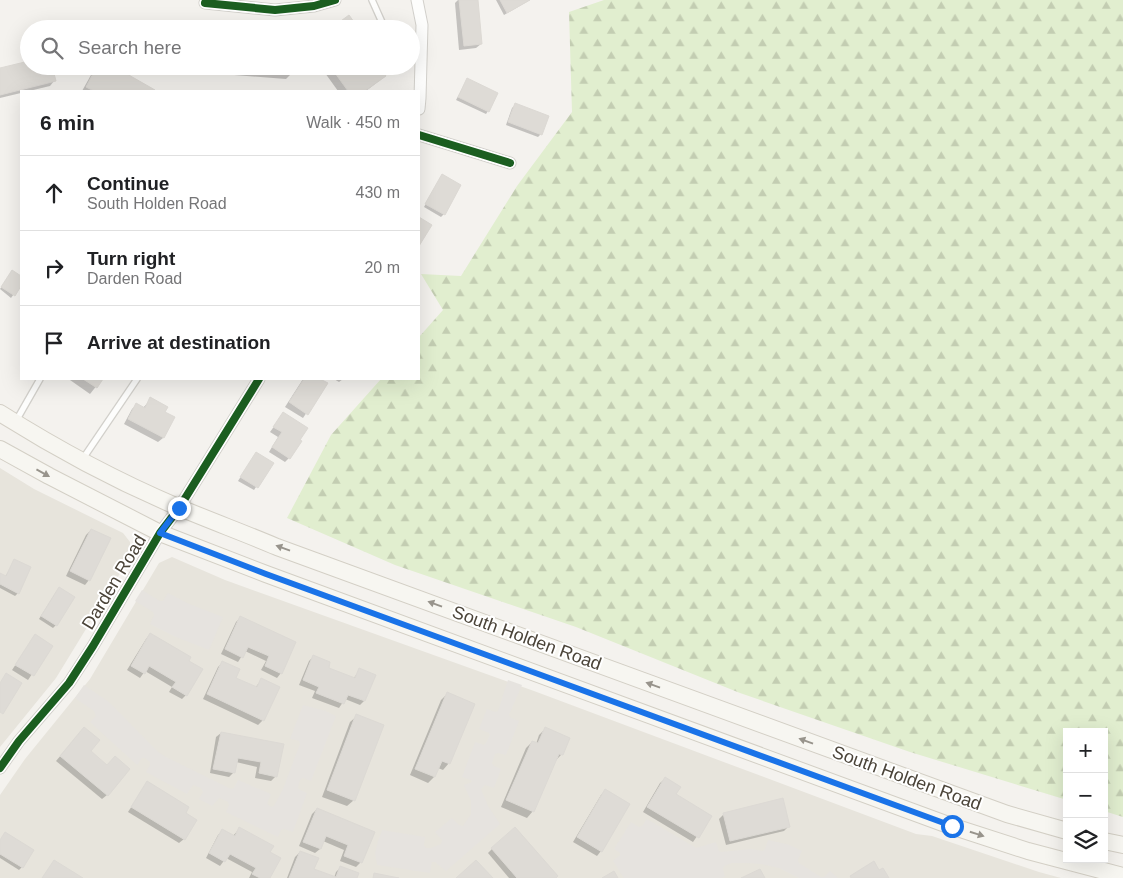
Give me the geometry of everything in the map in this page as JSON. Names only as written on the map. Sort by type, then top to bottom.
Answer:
[{"type":"main road","name":"South Holden Road","points":[[0,414],[82,460],[179,508],[277,547],[974,802],[1063,830]]},
{"type":"main road","name":"South Holden Road","points":[[0,449],[160,533],[275,578],[952,826],[1028,851],[1123,876]]},
{"type":"main road","points":[[1108,841],[1123,845]]},
{"type":"street","points":[[205,3],[275,10],[314,6],[334,0]]},
{"type":"street","points":[[417,0],[422,25],[420,98]]},
{"type":"street","points":[[420,135],[510,163]]},
{"type":"street","name":"Darden Road","points":[[0,768],[19,741],[69,683],[160,533],[179,508],[258,380]]},
{"type":"lane","points":[[372,0],[381,20]]},
{"type":"lane","points":[[15,423],[39,380]]},
{"type":"lane","points":[[82,460],[136,380]]},
{"type":"shaded area","points":[[0,468],[34,489],[123,533],[130,542],[130,557],[56,678],[0,747]]},
{"type":"shaded area","points":[[172,557],[225,580],[534,691],[916,834],[932,836],[1061,878],[0,878],[0,795],[25,759],[90,679],[159,563]]},
{"type":"shaded area","points":[[142,590],[160,601],[163,601],[168,593],[187,603],[223,617],[209,650],[150,624],[154,615],[153,612],[135,601]]},
{"type":"shaded area","points":[[508,680],[522,685],[509,715],[511,718],[519,721],[506,755],[495,754],[492,763],[501,769],[494,788],[485,785],[481,789],[488,806],[500,824],[446,871],[435,862],[432,862],[430,873],[377,865],[375,854],[382,830],[425,837],[424,845],[426,848],[431,848],[441,844],[442,840],[435,832],[452,818],[459,825],[463,826],[471,814],[471,801],[464,785],[472,782],[462,777],[475,742],[484,745],[490,735],[479,729],[487,709],[495,712],[498,711]]},
{"type":"shaded area","points":[[84,685],[109,702],[157,751],[166,757],[231,789],[234,788],[238,780],[271,794],[267,804],[271,807],[274,806],[283,789],[300,744],[299,741],[290,739],[303,705],[326,711],[336,716],[311,781],[303,778],[300,780],[298,788],[307,793],[293,832],[281,830],[278,837],[226,812],[229,805],[228,802],[219,798],[212,806],[199,799],[203,792],[201,788],[193,785],[187,794],[146,772],[150,762],[142,758],[137,765],[90,722],[96,716],[94,711],[75,698]]},
{"type":"shaded area","points":[[647,819],[696,848],[716,842],[721,852],[751,849],[763,851],[768,840],[790,845],[802,851],[798,860],[799,863],[821,877],[824,877],[830,871],[838,878],[799,878],[779,868],[761,864],[732,863],[724,866],[725,877],[721,878],[624,878],[613,861],[620,855],[614,849],[631,822],[639,827]]},
{"type":"green space","points":[[604,0],[1123,0],[1123,817],[1108,812],[1108,728],[1063,728],[1063,799],[910,752],[740,693],[576,627],[395,565],[287,518],[331,435],[380,380],[420,380],[420,336],[443,310],[421,274],[461,276],[517,186],[572,112],[569,12]]},
{"type":"building","points":[[459,0],[478,0],[482,44],[464,46]]},
{"type":"building","points":[[500,0],[530,0],[507,13]]},
{"type":"building","points":[[349,15],[353,20],[342,20]]},
{"type":"building","points":[[20,63],[20,75],[54,75],[56,81],[0,95],[0,68]]},
{"type":"building","points":[[92,75],[129,75],[155,90],[92,90],[86,87]]},
{"type":"building","points":[[336,75],[386,76],[366,90],[347,90]]},
{"type":"building","points":[[467,78],[498,93],[489,112],[458,97]]},
{"type":"building","points":[[515,103],[549,116],[542,135],[508,122]]},
{"type":"building","points":[[442,174],[461,185],[445,215],[425,204]]},
{"type":"building","points":[[420,218],[432,225],[420,244]]},
{"type":"building","points":[[12,270],[20,275],[20,288],[15,296],[1,287]]},
{"type":"building","points":[[85,380],[102,380],[97,388]]},
{"type":"building","points":[[303,380],[322,380],[328,383],[308,415],[289,402]]},
{"type":"building","points":[[150,397],[168,407],[165,412],[175,417],[164,438],[128,419],[136,403],[145,408]]},
{"type":"building","points":[[283,412],[308,428],[290,459],[272,447],[282,432],[273,427]]},
{"type":"building","points":[[256,452],[274,463],[258,488],[240,477]]},
{"type":"building","points":[[91,529],[111,538],[90,581],[70,571]]},
{"type":"building","points":[[14,559],[31,567],[19,594],[0,584],[0,573],[6,576]]},
{"type":"building","points":[[59,587],[75,597],[57,626],[41,616]]},
{"type":"building","points":[[240,616],[296,642],[282,674],[265,666],[269,656],[248,647],[243,658],[225,649]]},
{"type":"building","points":[[150,633],[191,657],[189,661],[203,669],[187,696],[172,687],[176,682],[149,666],[145,674],[131,666]]},
{"type":"building","points":[[35,634],[53,646],[34,676],[15,665]]},
{"type":"building","points":[[313,655],[330,662],[329,668],[355,678],[359,668],[376,675],[365,701],[348,695],[344,704],[316,693],[319,687],[303,680]]},
{"type":"building","points":[[222,661],[240,669],[236,678],[257,687],[261,678],[280,687],[264,721],[207,694]]},
{"type":"building","points":[[6,673],[22,683],[3,714],[0,712],[0,683]]},
{"type":"building","points":[[447,692],[475,704],[450,764],[442,761],[435,777],[415,769]]},
{"type":"building","points":[[356,714],[384,725],[355,801],[327,790]]},
{"type":"building","points":[[84,727],[100,740],[91,751],[107,765],[115,756],[130,769],[108,796],[60,756]]},
{"type":"building","points":[[545,727],[570,738],[563,755],[559,754],[534,812],[506,800],[532,741],[538,743]]},
{"type":"building","points":[[221,732],[284,744],[277,777],[259,773],[261,762],[238,758],[235,773],[213,769]]},
{"type":"building","points":[[665,777],[681,787],[676,794],[712,816],[699,838],[647,807]]},
{"type":"building","points":[[147,781],[189,807],[186,813],[197,820],[185,840],[131,807]]},
{"type":"building","points":[[605,789],[630,804],[602,852],[577,837]]},
{"type":"building","points":[[783,798],[790,827],[730,841],[723,813]]},
{"type":"building","points":[[317,808],[375,832],[362,863],[344,856],[348,845],[326,836],[321,849],[303,842]]},
{"type":"building","points":[[239,827],[274,846],[270,852],[281,858],[270,878],[260,878],[252,874],[256,868],[230,854],[225,862],[209,853],[222,829],[235,836]]},
{"type":"building","points":[[515,827],[558,876],[556,878],[517,878],[491,848]]},
{"type":"building","points":[[5,832],[34,850],[23,868],[0,854],[0,840]]},
{"type":"building","points":[[300,851],[319,858],[314,869],[336,877],[340,866],[359,873],[357,878],[289,878]]},
{"type":"building","points":[[54,860],[83,878],[42,878]]},
{"type":"building","points":[[476,860],[493,878],[456,878]]},
{"type":"building","points":[[874,861],[879,870],[883,868],[889,878],[851,878],[850,876]]},
{"type":"building","points":[[760,869],[765,878],[741,878]]},
{"type":"building","points":[[614,871],[618,878],[602,878]]},
{"type":"building","points":[[374,873],[399,878],[373,878]]},
{"type":"cycle path","points":[[205,3],[275,10],[314,6],[335,0]]},
{"type":"cycle path","points":[[420,135],[510,163]]},
{"type":"cycle path","points":[[0,768],[19,741],[69,683],[160,533],[179,508],[258,380]]},
{"type":"route","points":[[179,508],[160,533],[266,574],[952,826]]}]
